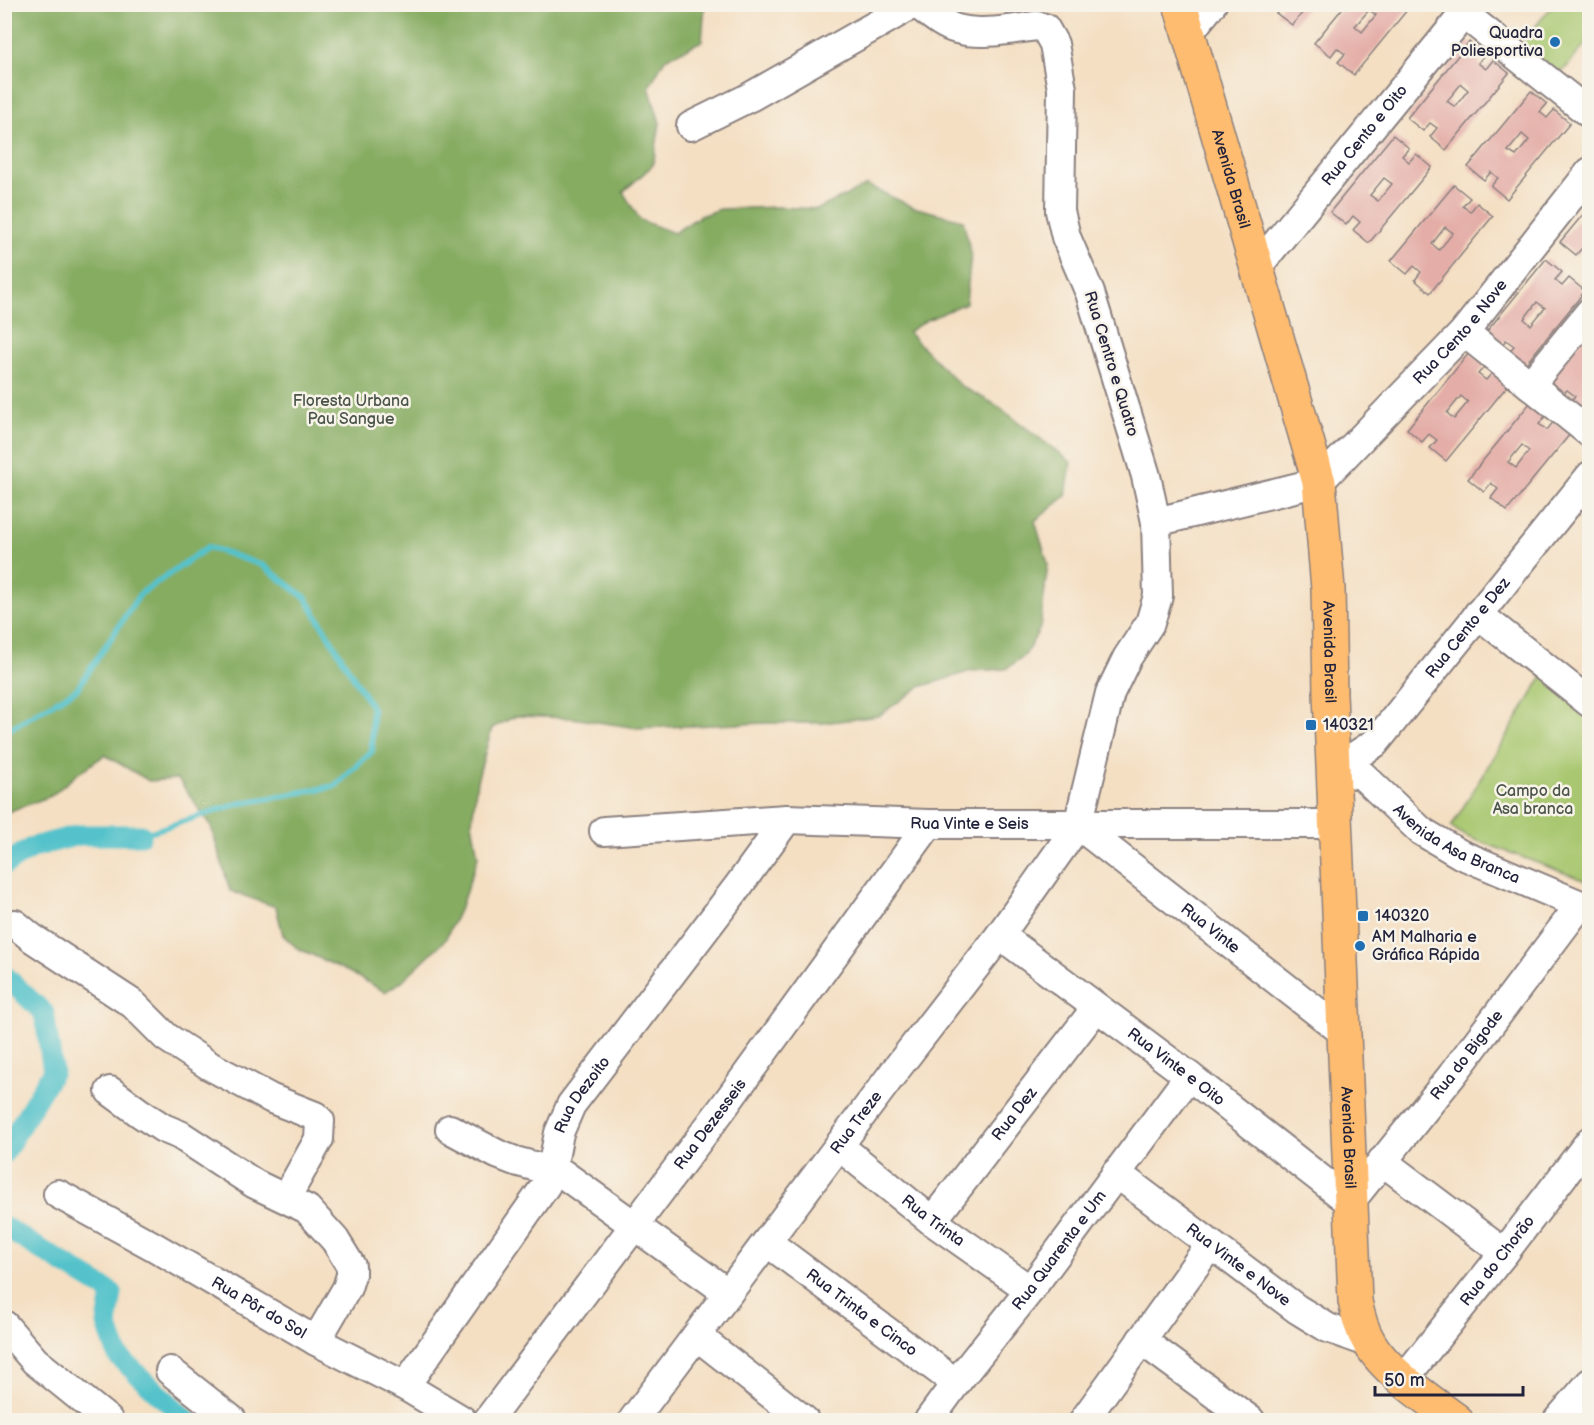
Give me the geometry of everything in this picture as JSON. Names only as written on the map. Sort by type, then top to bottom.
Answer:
[{"type":"main road","name":"Avenida Brasil","points":[[1184,18],[1319,482],[1328,589],[1335,824],[1355,1301],[1359,1321],[1370,1343],[1403,1380],[1456,1420]]},
{"type":"street","points":[[691,126],[750,97],[915,4]]},
{"type":"street","name":"Rua Centro e Quatro","points":[[915,4],[940,21],[957,29],[998,31],[1037,26],[1045,28],[1054,44],[1062,89],[1060,211],[1066,237],[1090,293],[1146,476],[1156,522],[1158,596],[1150,623],[1127,658],[1110,693],[1078,825]]},
{"type":"street","points":[[1184,18],[1212,4]]},
{"type":"street","points":[[1468,9],[1590,114]]},
{"type":"street","name":"Rua Cento e Oito","points":[[1257,267],[1468,9]]},
{"type":"street","name":"Rua Cento e Nove","points":[[1319,482],[1464,332],[1590,172]]},
{"type":"street","points":[[1530,385],[1590,312]]},
{"type":"street","points":[[1464,332],[1590,433]]},
{"type":"street","name":"Rua Cento e Dez","points":[[1333,765],[1349,760],[1375,743],[1478,614],[1580,506],[1590,476]]},
{"type":"street","points":[[1156,522],[1319,482]]},
{"type":"street","points":[[1478,614],[1590,703]]},
{"type":"street","name":"Avenida Asa Branca","points":[[1333,765],[1362,775],[1421,831],[1460,854],[1585,907]]},
{"type":"street","name":"Rua Vinte e Seis","points":[[604,831],[787,819],[929,824],[1335,824]]},
{"type":"street","name":"Rua Dezoito","points":[[405,1386],[546,1185],[552,1169],[559,1132],[571,1105],[787,819]]},
{"type":"street","name":"Rua Dezesseis","points":[[488,1420],[722,1109],[929,824]]},
{"type":"street","name":"Rua Treze","points":[[633,1420],[838,1146],[1000,935],[1078,825]]},
{"type":"street","name":"Rua Vinte","points":[[1078,825],[1343,1032]]},
{"type":"street","name":"Rua do Bigode","points":[[1350,1202],[1585,907]]},
{"type":"street","points":[[15,924],[32,938],[133,1004],[166,1037],[210,1066],[272,1099],[315,1116],[320,1121],[319,1140],[286,1198]]},
{"type":"street","name":"Rua Vinte e Oito","points":[[1000,935],[1188,1076],[1350,1202]]},
{"type":"street","name":"Rua Dez","points":[[932,1221],[1096,1008]]},
{"type":"street","name":"Rua Quarenta e Um","points":[[929,1420],[1030,1290],[1188,1076]]},
{"type":"street","points":[[110,1091],[163,1128],[180,1135],[243,1177],[307,1209],[335,1240],[351,1266],[351,1275],[347,1288],[316,1341]]},
{"type":"street","points":[[450,1129],[497,1154],[563,1174],[728,1293]]},
{"type":"street","name":"Rua do Chorão","points":[[1403,1380],[1590,1141]]},
{"type":"street","name":"Rua Trinta","points":[[838,1146],[932,1221],[1030,1290]]},
{"type":"street","points":[[1382,1161],[1504,1253]]},
{"type":"street","name":"Rua Vinte e Nove","points":[[1116,1173],[1297,1309],[1328,1328],[1370,1343]]},
{"type":"street","name":"Rua Pôr do Sol","points":[[58,1194],[153,1246],[316,1341],[405,1386],[462,1420]]},
{"type":"street","name":"Rua Trinta e Cinco","points":[[767,1242],[956,1383]]},
{"type":"street","points":[[1084,1420],[1210,1245]]},
{"type":"street","points":[[4,1325],[35,1360],[108,1420]]},
{"type":"street","points":[[697,1336],[804,1420]]},
{"type":"street","points":[[1141,1340],[1250,1420]]},
{"type":"street","points":[[170,1371],[232,1420]]},
{"type":"street","points":[[1558,1420],[1590,1383]]},
{"type":"green space","name":"Floresta Urbana Pau Sangue","points":[[5,4],[705,5],[702,41],[665,59],[649,87],[660,123],[653,165],[623,192],[640,220],[674,233],[700,216],[720,209],[778,207],[818,209],[867,185],[913,207],[963,220],[971,254],[966,303],[925,321],[908,332],[961,386],[996,405],[1071,462],[1066,496],[1035,521],[1048,564],[1040,628],[1026,654],[1006,669],[971,671],[920,687],[878,716],[823,723],[637,728],[572,718],[516,716],[492,728],[477,781],[472,822],[478,857],[461,906],[445,940],[401,982],[385,992],[297,948],[283,935],[276,907],[230,891],[211,826],[178,779],[149,781],[105,755],[51,796],[5,813]]},
{"type":"green space","name":"Quadra Poliesportiva","points":[[1553,5],[1589,5],[1589,40],[1560,75],[1521,44]]},
{"type":"green space","name":"Campo da Asa branca","points":[[1549,666],[1589,702],[1589,882],[1465,836],[1451,827]]},
{"type":"building","points":[[1283,4],[1310,4],[1292,25],[1276,13]]},
{"type":"building","points":[[1346,4],[1412,4],[1354,75],[1338,62],[1345,54],[1337,48],[1331,56],[1314,43]],"holes":[[[1369,10],[1376,15],[1362,32],[1355,26]]]},
{"type":"building","points":[[1469,42],[1485,54],[1478,63],[1486,69],[1493,60],[1509,73],[1446,150],[1430,137],[1437,128],[1430,123],[1423,131],[1407,118]],"holes":[[[1461,84],[1468,90],[1455,107],[1447,101]]]},
{"type":"building","points":[[1531,91],[1547,104],[1540,112],[1547,118],[1554,110],[1570,123],[1507,199],[1491,186],[1498,178],[1491,172],[1484,180],[1468,167]],"holes":[[[1522,134],[1529,140],[1516,156],[1508,151]]]},
{"type":"building","points":[[1393,135],[1409,148],[1402,156],[1409,162],[1416,154],[1432,167],[1369,243],[1353,230],[1360,222],[1353,216],[1346,225],[1330,212]],"holes":[[[1384,178],[1392,184],[1378,201],[1370,195]]]},
{"type":"building","points":[[1454,185],[1470,198],[1463,206],[1470,212],[1477,203],[1493,216],[1430,293],[1415,280],[1421,272],[1414,266],[1407,274],[1391,261]],"holes":[[[1445,227],[1453,233],[1439,250],[1432,244]]]},
{"type":"building","points":[[1590,206],[1590,252],[1583,247],[1576,255],[1560,242]]},
{"type":"building","points":[[1546,259],[1562,272],[1555,280],[1562,286],[1569,278],[1585,291],[1523,367],[1507,354],[1514,346],[1506,340],[1499,349],[1483,336]],"holes":[[[1537,302],[1545,308],[1531,325],[1524,319]]]},
{"type":"building","points":[[1590,330],[1590,363],[1585,368],[1590,372],[1590,410],[1584,417],[1568,404],[1575,396],[1567,390],[1560,398],[1544,385]]},
{"type":"building","points":[[1469,353],[1485,366],[1478,374],[1486,380],[1493,372],[1508,385],[1446,461],[1430,448],[1437,440],[1429,434],[1422,442],[1407,429]],"holes":[[[1461,396],[1468,402],[1454,419],[1447,413]]]},
{"type":"building","points":[[1530,403],[1546,415],[1539,424],[1547,430],[1554,421],[1570,434],[1507,511],[1491,498],[1498,489],[1491,483],[1484,492],[1468,479]],"holes":[[[1522,445],[1529,451],[1516,468],[1508,462]]]},
{"type":"waterway","points":[[4,732],[77,689],[140,594],[208,547],[262,565],[306,598],[372,708],[372,751],[335,786],[237,804],[141,835]]},
{"type":"waterway","points":[[4,865],[33,847],[79,835],[141,835]]},
{"type":"waterway","points":[[4,975],[44,1013],[53,1071],[4,1153]]},
{"type":"waterway","points":[[4,1227],[112,1293],[107,1324],[118,1356],[187,1420]]},
{"type":"place","name":"Quadra Poliesportiva","points":[[1555,42]]},
{"type":"place","name":"140321","points":[[1311,725]]},
{"type":"place","name":"140320","points":[[1363,916]]},
{"type":"place","name":"AM Malharia e Gráfica Rápida","points":[[1360,946]]}]
